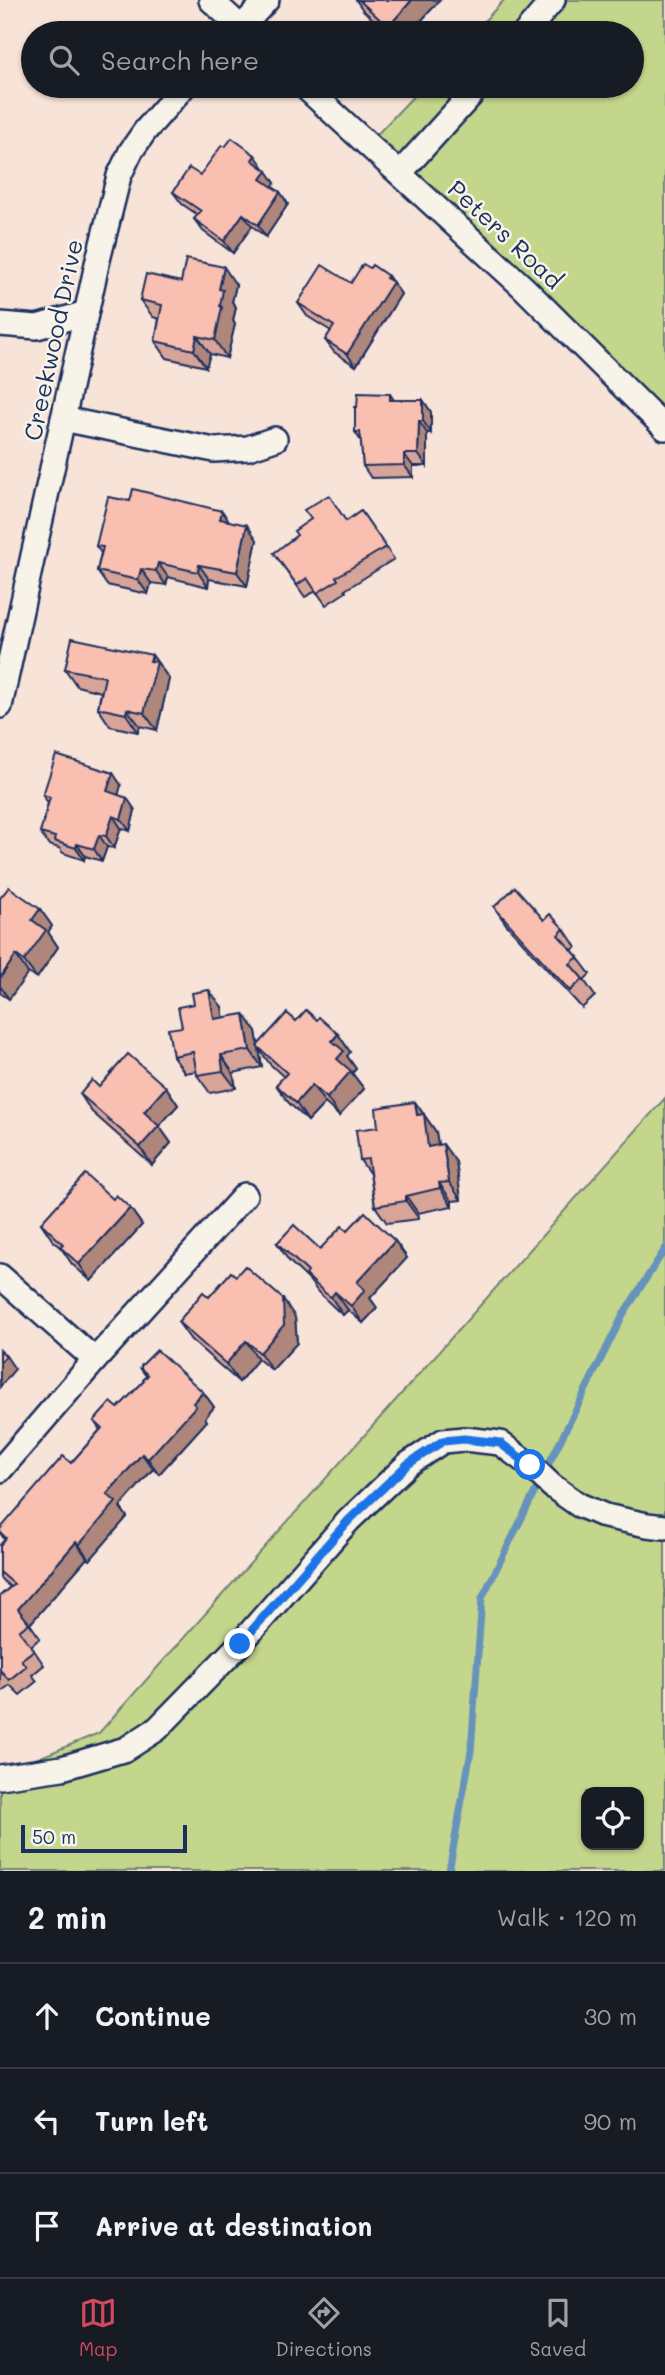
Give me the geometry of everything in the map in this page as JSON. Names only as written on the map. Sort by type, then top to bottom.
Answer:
[{"type":"street","points":[[211,0],[231,21]]},
{"type":"street","points":[[250,21],[267,0]]},
{"type":"street","points":[[535,21],[553,0]]},
{"type":"street","name":"Creekwood Drive","points":[[0,706],[86,313],[119,176],[131,151],[145,131],[174,98]]},
{"type":"street","name":"Peters Road","points":[[317,98],[524,288],[665,428]]},
{"type":"street","points":[[400,173],[468,98]]},
{"type":"street","points":[[0,324],[37,327],[86,313]]},
{"type":"street","points":[[63,419],[214,450],[248,448],[275,439]]},
{"type":"street","points":[[0,1470],[95,1360],[245,1195]]},
{"type":"street","points":[[0,1276],[95,1360]]},
{"type":"street","points":[[0,1777],[62,1768],[126,1748],[157,1729],[240,1644],[349,1520],[408,1464],[443,1441],[464,1439],[500,1443],[530,1465],[552,1486],[579,1504],[606,1516],[665,1527]]},
{"type":"green space","points":[[504,0],[665,0],[665,428],[368,144],[412,98],[644,98],[644,21],[484,21]]},
{"type":"green space","points":[[665,1098],[665,1871],[0,1871],[0,1774],[99,1733]]},
{"type":"building","points":[[359,0],[412,0],[393,21],[382,21]]},
{"type":"building","points":[[232,138],[255,155],[252,160],[267,171],[261,179],[280,192],[258,225],[243,214],[224,241],[194,219],[201,211],[173,192],[189,168],[200,175],[222,145],[225,147]]},
{"type":"building","points":[[186,259],[224,267],[219,289],[223,290],[222,307],[215,340],[197,336],[194,350],[155,341],[162,305],[140,300],[146,274],[181,282]]},
{"type":"building","points":[[363,264],[370,268],[372,265],[393,282],[347,354],[325,340],[334,326],[298,303],[322,265],[351,283]]},
{"type":"building","points":[[358,393],[390,394],[390,400],[423,400],[418,454],[404,454],[404,465],[363,466],[360,432],[355,432]]},
{"type":"building","points":[[133,489],[222,511],[220,519],[247,525],[237,572],[199,565],[198,572],[158,563],[156,571],[141,569],[138,580],[97,571],[103,547],[96,546],[108,497],[130,501]]},
{"type":"building","points":[[329,495],[346,521],[361,511],[386,547],[336,577],[338,580],[317,593],[307,578],[297,585],[274,553],[297,535],[294,531],[311,519],[304,510]]},
{"type":"building","points":[[72,638],[152,655],[150,661],[157,662],[144,713],[127,709],[126,714],[98,708],[105,677],[65,669]]},
{"type":"building","points":[[56,755],[113,773],[107,791],[127,798],[121,819],[113,816],[106,836],[99,835],[94,849],[77,844],[76,848],[40,833],[50,797],[43,795]]},
{"type":"building","points":[[9,887],[40,909],[32,920],[46,930],[24,961],[16,955],[0,978],[0,898]]},
{"type":"building","points":[[515,887],[544,920],[550,914],[564,929],[558,935],[578,957],[570,964],[583,979],[570,991],[494,907]]},
{"type":"building","points":[[209,990],[214,1019],[244,1014],[250,1050],[221,1055],[223,1071],[197,1075],[193,1052],[173,1056],[168,1029],[182,1027],[178,1007],[194,1004],[192,993]]},
{"type":"building","points":[[306,1010],[317,1020],[319,1017],[338,1034],[332,1041],[344,1051],[337,1059],[351,1071],[327,1098],[312,1085],[296,1103],[276,1085],[287,1073],[257,1046],[287,1013],[296,1021]]},
{"type":"building","points":[[128,1054],[166,1087],[144,1112],[159,1126],[140,1147],[80,1094],[92,1080],[99,1087]]},
{"type":"building","points":[[415,1102],[417,1115],[424,1114],[428,1147],[443,1144],[449,1182],[439,1183],[440,1188],[406,1196],[406,1201],[375,1206],[368,1159],[360,1160],[356,1130],[378,1127],[376,1108]]},
{"type":"building","points":[[85,1174],[113,1199],[116,1195],[130,1208],[79,1264],[60,1247],[63,1244],[41,1223]]},
{"type":"building","points":[[365,1212],[395,1241],[357,1282],[365,1290],[351,1306],[335,1292],[331,1297],[325,1293],[306,1275],[308,1272],[277,1243],[294,1225],[320,1249],[342,1226],[347,1231]]},
{"type":"building","points":[[245,1266],[283,1299],[284,1325],[260,1353],[246,1341],[226,1364],[178,1322],[203,1292],[209,1297],[231,1272],[236,1276]]},
{"type":"building","points":[[0,1350],[6,1356],[0,1362]]},
{"type":"building","points":[[157,1350],[203,1392],[193,1403],[196,1406],[148,1459],[142,1454],[107,1494],[116,1502],[79,1545],[76,1542],[18,1609],[29,1623],[19,1631],[34,1650],[21,1660],[26,1666],[9,1680],[0,1670],[0,1596],[14,1584],[0,1572],[0,1545],[6,1538],[0,1529],[63,1456],[71,1463],[102,1428],[94,1421],[111,1402],[118,1408],[144,1381],[148,1375],[141,1366]]},
{"type":"waterway","points":[[449,1871],[471,1751],[482,1598],[623,1315],[665,1249]]},
{"type":"route","points":[[240,1644],[349,1520],[408,1464],[443,1441],[464,1439],[500,1443],[530,1465]]}]
